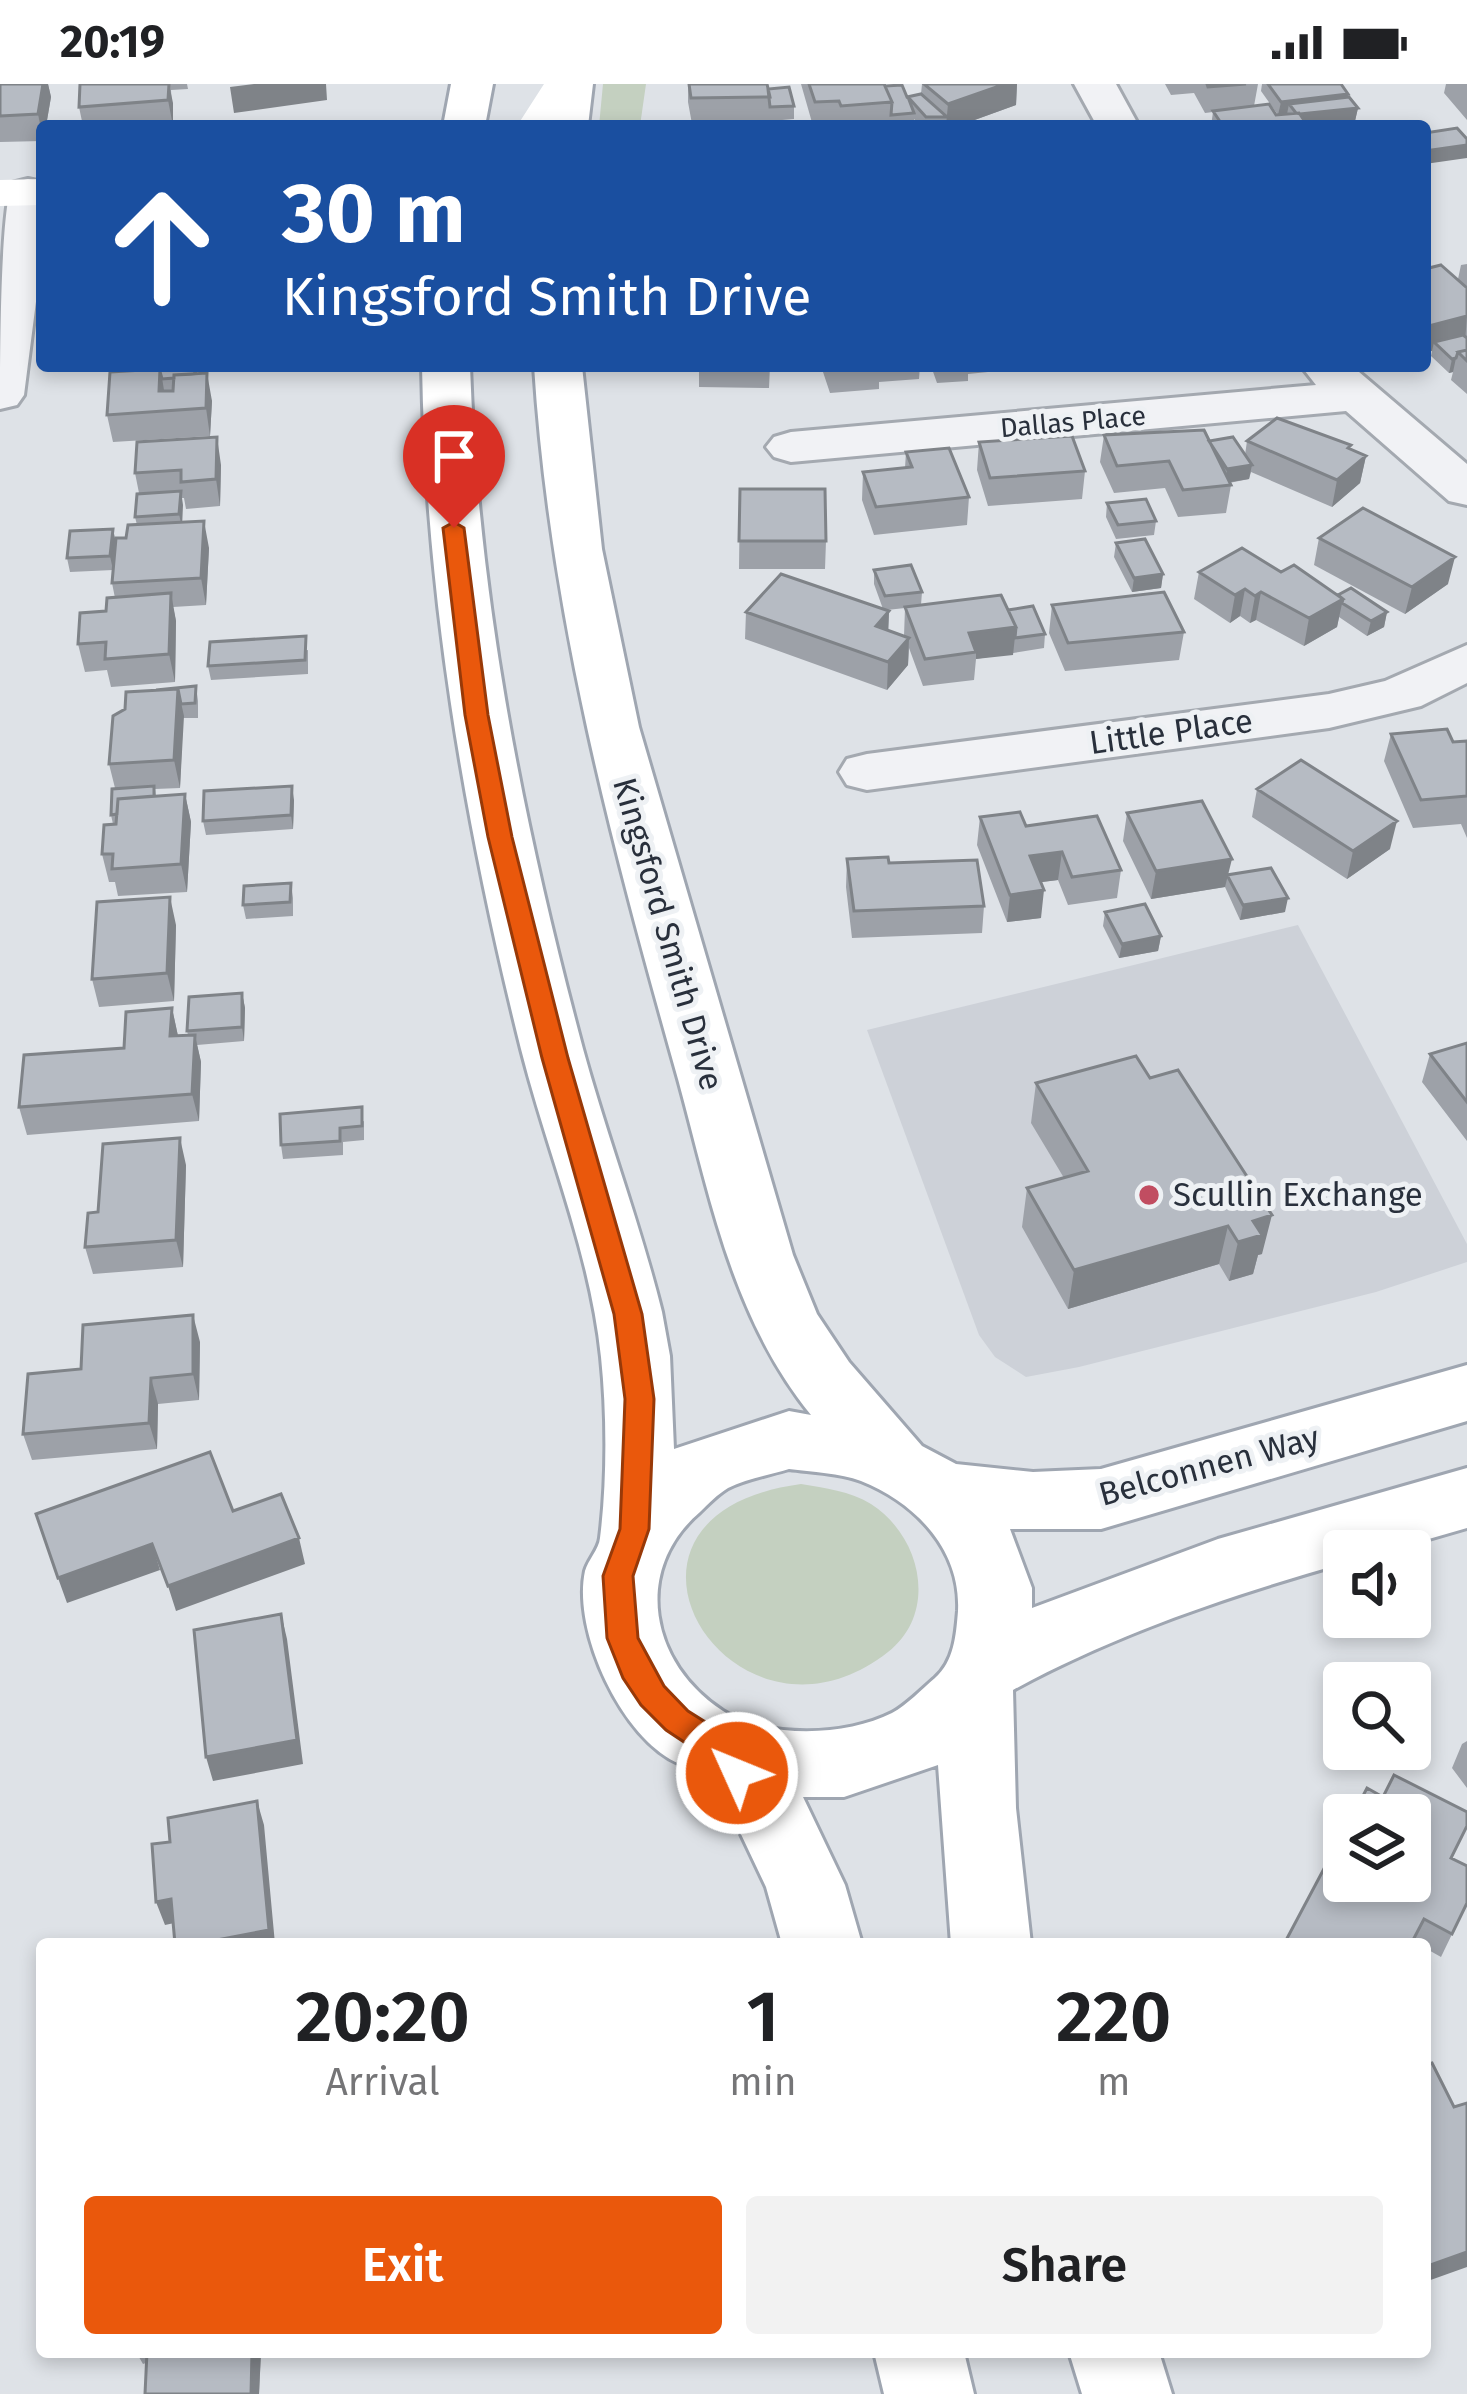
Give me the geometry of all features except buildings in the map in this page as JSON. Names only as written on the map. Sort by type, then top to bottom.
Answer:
[{"type":"main road","points":[[542,120],[568,84]]},
{"type":"main road","points":[[567,120],[568,84]]},
{"type":"main road","points":[[446,372],[449,491],[476,715],[500,837],[555,1058],[628,1314],[640,1399],[634,1529],[618,1576],[622,1638],[652,1695],[707,1740],[767,1805],[805,1886],[820,1938]]},
{"type":"main road","name":"Kingsford Smith Drive","points":[[559,372],[591,652],[636,834],[769,1283],[806,1356],[919,1476]]},
{"type":"main road","name":"Belconnen Way","points":[[919,1476],[1033,1502],[1102,1499],[1467,1393]]},
{"type":"main road","points":[[634,1529],[663,1494],[690,1473],[754,1446],[825,1441],[919,1476],[968,1517],[995,1577],[998,1609],[993,1641],[978,1677],[956,1707],[918,1737],[874,1757],[839,1764],[771,1762],[707,1740]]},
{"type":"main road","points":[[978,1677],[1042,1635],[1127,1600],[1467,1498]]},
{"type":"main road","points":[[978,1677],[977,1808],[990,1938]]},
{"type":"main road","points":[[920,2358],[929,2394]]},
{"type":"main road","points":[[1116,2358],[1127,2394]]},
{"type":"street","points":[[1095,84],[1115,120]]},
{"type":"street","points":[[0,394],[23,193]]},
{"type":"street","points":[[1339,381],[1467,490]]},
{"type":"street","name":"Dallas Place","points":[[791,448],[1339,381]]},
{"type":"street","name":"Little Place","points":[[867,772],[1329,711],[1402,694],[1467,662]]},
{"type":"shaded area","points":[[1298,925],[1467,1244],[1467,1262],[1376,1292],[1079,1367],[1026,1377],[995,1357],[979,1335],[867,1030]]},
{"type":"green space","points":[[603,84],[646,84],[641,120],[600,120]]},
{"type":"green space","points":[[801,1484],[846,1493],[888,1518],[912,1554],[918,1596],[904,1635],[888,1652],[830,1681],[777,1682],[731,1661],[700,1625],[686,1583],[695,1540],[732,1505]]},
{"type":"place","name":"Scullin Exchange","points":[[1149,1195]]},
{"type":"route","points":[[454,528],[476,715],[500,837],[555,1058],[628,1314],[640,1399],[634,1529],[618,1576],[622,1638],[652,1695],[707,1740],[737,1773]]}]
